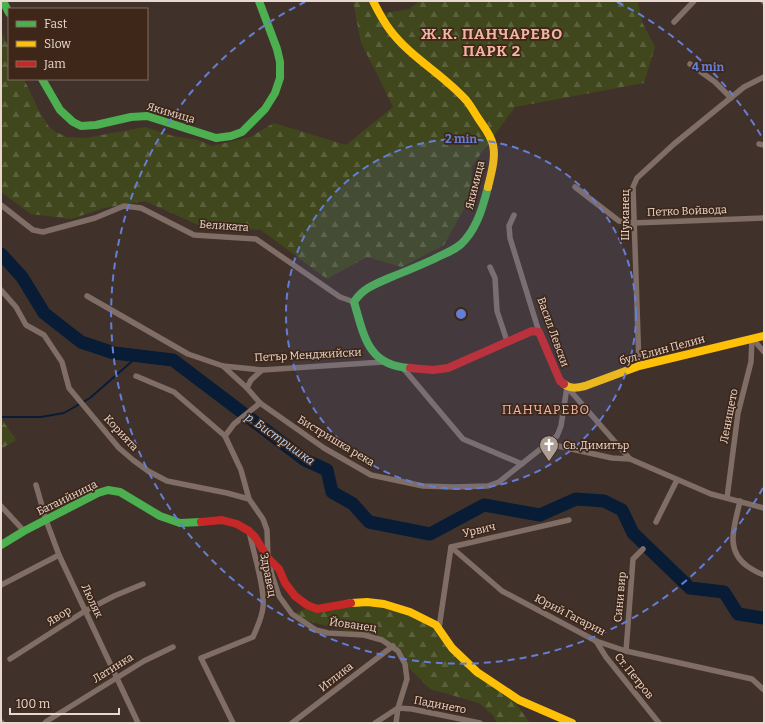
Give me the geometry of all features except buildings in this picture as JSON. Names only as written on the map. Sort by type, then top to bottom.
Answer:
[{"type":"street","points":[[3,1],[8,11]]},
{"type":"street","name":"Якимица","points":[[43,80],[54,102],[66,117],[76,125],[88,127],[135,116],[147,116],[216,138],[231,136],[242,132],[265,109],[275,93],[280,78],[280,62],[277,49],[259,1]]},
{"type":"street","name":"Якимица","points":[[354,302],[356,297],[368,287],[413,269],[459,246],[470,234],[478,219],[485,199],[493,158],[493,145],[487,132],[466,99],[395,37],[382,22],[373,1]]},
{"type":"street","points":[[674,22],[694,1]]},
{"type":"street","points":[[690,64],[715,82],[731,98]]},
{"type":"street","name":"Шуманец","points":[[639,366],[633,187],[637,178],[674,144],[744,87],[764,77]]},
{"type":"street","name":"Петко Войвода","points":[[575,187],[619,221],[634,223],[764,218]]},
{"type":"street","name":"Беликата","points":[[1,205],[33,230],[42,232],[95,218],[124,206],[141,208],[194,235],[256,239],[340,297],[354,302]]},
{"type":"street","name":"Васил Левски","points":[[514,215],[509,226],[510,238],[539,332],[560,381],[567,387],[630,459],[711,494],[764,508]]},
{"type":"street","points":[[490,267],[494,278],[497,311],[507,341]]},
{"type":"street","name":"Корията","points":[[1,290],[16,307],[26,325],[44,335],[62,362],[69,388],[123,452],[148,471],[167,481],[249,499]]},
{"type":"street","name":"Петър Менджийски","points":[[87,296],[188,354],[223,366],[262,370],[383,362],[403,368],[433,370],[448,368],[525,333],[532,331],[539,332]]},
{"type":"street","points":[[354,302],[363,334],[373,353],[383,362]]},
{"type":"street","name":"бул. Елин Пелин","points":[[567,387],[576,388],[585,386],[639,366],[764,336]]},
{"type":"street","points":[[752,338],[764,352]]},
{"type":"street","name":"Ленището","points":[[727,498],[738,413],[751,362],[752,338]]},
{"type":"street","name":"Бистришка река","points":[[223,366],[247,388],[260,403],[298,431],[349,463],[371,475],[423,486],[488,486],[499,482],[549,444],[557,436],[561,426],[567,387]]},
{"type":"street","points":[[403,368],[463,439],[522,464]]},
{"type":"street","points":[[247,388],[251,380],[262,370]]},
{"type":"street","points":[[136,376],[174,392],[224,436],[241,470],[249,499],[263,519],[267,530],[268,558]]},
{"type":"street","points":[[224,436],[234,424],[260,403]]},
{"type":"street","points":[[549,444],[612,458],[630,459]]},
{"type":"street","points":[[656,522],[676,480]]},
{"type":"street","name":"Люляк","points":[[36,485],[46,520],[59,555],[138,723]]},
{"type":"street","name":"Батаийница","points":[[1,546],[24,532],[98,493],[108,490],[120,492],[142,506],[175,522],[186,523],[222,520],[237,524],[249,531],[258,541],[295,596],[307,605],[317,609],[367,602],[384,604],[410,612],[436,624],[439,628]]},
{"type":"street","points":[[740,502],[733,533],[733,547],[740,560],[757,573],[764,575]]},
{"type":"street","points":[[1,506],[24,532]]},
{"type":"street","name":"Урвич","points":[[439,628],[451,547],[569,520]]},
{"type":"street","name":"Здравец","points":[[232,723],[201,658],[253,637],[261,618],[264,606],[263,593],[249,531]]},
{"type":"street","name":"Юрий Гагарин","points":[[451,547],[502,591],[596,641],[626,651],[752,679],[764,690]]},
{"type":"street","name":"Сини вир","points":[[626,651],[633,559],[643,549]]},
{"type":"street","points":[[1,585],[59,555]]},
{"type":"street","name":"Йованец","points":[[268,558],[279,596],[292,614],[316,630],[328,633],[364,635],[382,640],[393,646]]},
{"type":"street","name":"Явор","points":[[10,659],[85,611],[114,596],[143,584]]},
{"type":"street","points":[[439,628],[452,648],[477,672],[519,700],[572,723]]},
{"type":"street","name":"Ст. Петров","points":[[596,641],[606,657],[659,723]]},
{"type":"street","points":[[393,646],[398,651],[405,664],[407,679],[398,708],[396,723]]},
{"type":"street","name":"Иглика","points":[[292,723],[393,646]]},
{"type":"street","name":"Латинка","points":[[45,723],[144,661],[173,647]]},
{"type":"street","name":"Падинето","points":[[375,723],[398,708],[412,709],[480,723]]},
{"type":"green space","points":[[353,1],[366,1],[384,13],[410,9],[419,1],[638,1],[642,22],[655,47],[644,83],[515,107],[472,166],[470,198],[444,245],[402,267],[367,257],[327,279],[261,230],[205,228],[145,201],[104,208],[71,219],[31,214],[1,192],[1,31],[8,46],[8,80],[24,80],[39,111],[49,127],[56,132],[67,137],[85,138],[145,127],[173,136],[198,140],[212,146],[250,137],[274,123],[346,145],[393,107],[361,43]]},
{"type":"green space","points":[[1,418],[16,440],[1,449]]},
{"type":"green space","points":[[347,605],[384,606],[436,625],[452,650],[511,697],[530,723],[497,723],[493,715],[479,703],[430,689],[405,664],[402,657],[382,640],[304,620],[294,614],[308,608]]},
{"type":"waterway","name":"р. Бистришка","points":[[1,254],[22,277],[44,313],[81,342],[114,353],[173,360],[305,460],[327,470],[332,492],[353,504],[369,522],[430,534],[484,505],[540,515],[576,499],[604,501],[622,510],[633,533],[690,588],[724,592],[738,614],[764,618]]},
{"type":"waterway","points":[[1,417],[41,417],[64,413],[90,398],[138,356]]},
{"type":"traffic: fast","points":[[3,1],[8,11]]},
{"type":"traffic: fast","points":[[43,80],[60,110],[73,122],[81,126],[96,125],[131,117],[147,116],[216,138],[231,136],[242,132],[265,109],[275,93],[280,78],[280,62],[277,49],[259,1]]},
{"type":"traffic: fast","points":[[410,368],[396,366],[385,362],[376,355],[365,337],[354,302],[365,290],[374,285],[455,249],[462,243],[470,234],[477,222],[488,187]]},
{"type":"traffic: fast","points":[[1,545],[24,531],[98,493],[108,490],[120,492],[160,516],[180,523],[201,522]]},
{"type":"traffic: slow","points":[[373,1],[385,23],[398,40],[468,102],[487,131],[491,138],[494,150],[493,166],[488,187]]},
{"type":"traffic: slow","points":[[564,384],[574,388],[585,386],[639,366],[764,336]]},
{"type":"traffic: slow","points":[[351,603],[367,602],[384,604],[410,612],[436,625],[452,648],[477,672],[519,700],[572,723]]},
{"type":"traffic: jam","points":[[410,368],[433,370],[448,368],[532,331],[539,332],[560,381],[564,384]]},
{"type":"traffic: jam","points":[[201,522],[222,520],[237,524],[249,531],[255,537],[268,558],[279,569],[285,583],[295,596],[307,605],[317,609],[351,603]]},
{"type":"place","name":"Св. Димитър","points":[[549,462]]},
{"type":"district","name":"Ж.К. ПАНЧАРЕВО ПАРК 2","points":[[492,42]]},
{"type":"district","name":"ПАНЧАРЕВО","points":[[546,409]]}]
